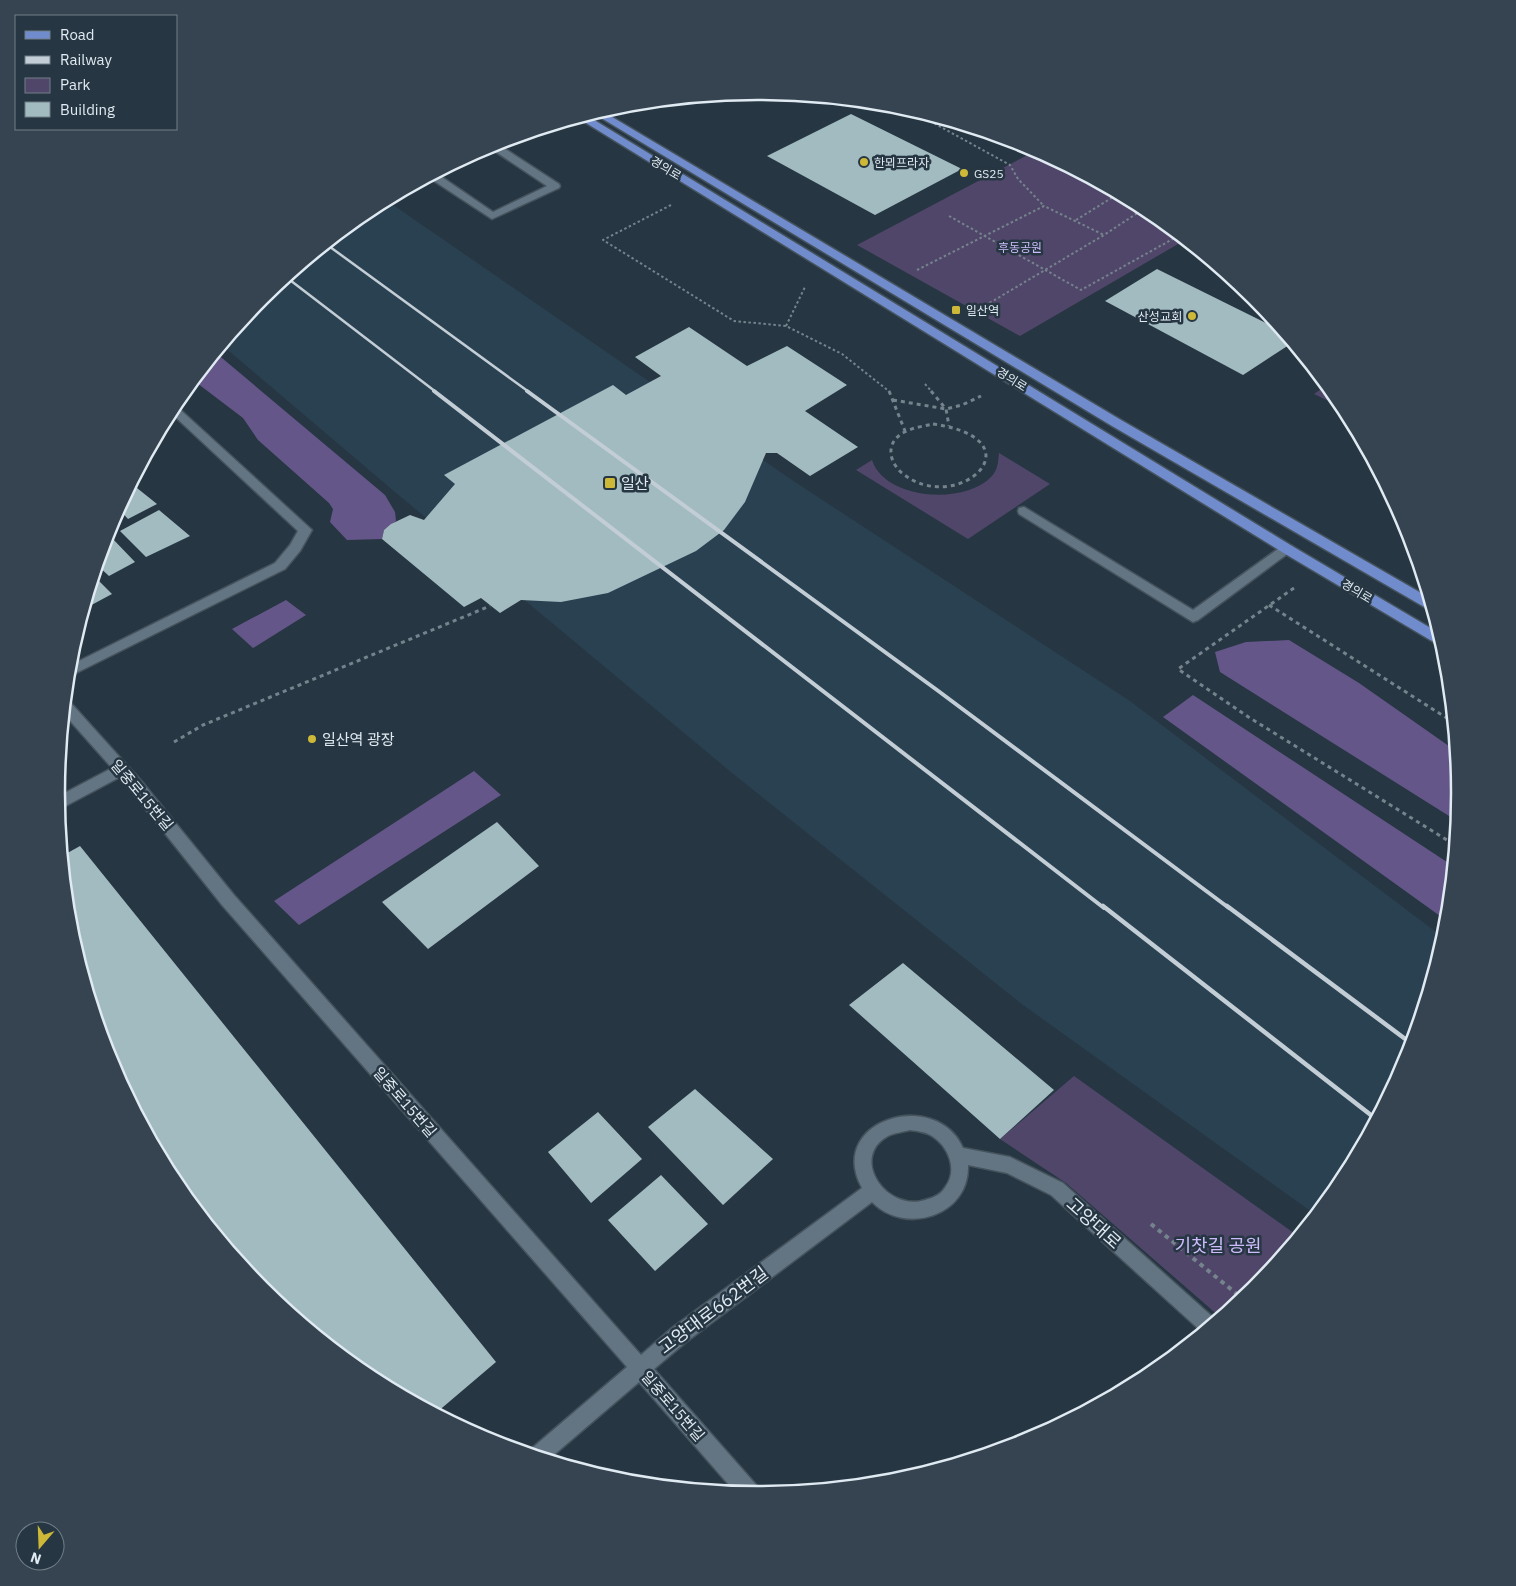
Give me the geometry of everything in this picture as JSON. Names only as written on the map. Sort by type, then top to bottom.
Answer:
[{"type":"main road","name":"경의로","points":[[606,117],[1297,529],[1423,600]]},
{"type":"main road","name":"경의로","points":[[589,121],[852,280],[1286,549],[1432,635]]},
{"type":"street","points":[[437,179],[492,216],[556,186],[501,150]]},
{"type":"street","points":[[76,668],[280,566],[296,548],[305,530],[179,413]]},
{"type":"street","points":[[1024,511],[1193,617],[1286,549]]},
{"type":"street","name":"일중로15번길","points":[[70,712],[138,787],[241,915],[606,1332],[640,1367],[744,1486]]},
{"type":"street","points":[[65,800],[121,770]]},
{"type":"street","points":[[910,1122],[926,1125],[940,1132],[951,1142],[958,1155],[960,1170],[957,1185],[948,1198],[935,1207],[918,1211],[901,1209],[885,1203],[872,1192],[865,1178],[862,1164],[864,1150],[876,1134],[895,1123],[910,1122]]},
{"type":"street","name":"고양대로","points":[[958,1155],[1010,1165],[1057,1189],[1205,1322]]},
{"type":"street","name":"고양대로662번길","points":[[543,1451],[679,1335],[872,1192]]},
{"type":"path","points":[[934,123],[1010,165],[1018,179],[1044,206],[1104,235]]},
{"type":"path","points":[[1076,221],[1112,198]]},
{"type":"path","points":[[672,204],[603,240],[734,322],[786,326],[842,354],[889,390],[905,431]]},
{"type":"path","points":[[911,273],[1044,206]]},
{"type":"path","points":[[978,310],[1137,213]]},
{"type":"path","points":[[949,216],[1081,290],[1174,239]]},
{"type":"path","points":[[786,326],[806,285]]},
{"type":"path","points":[[925,384],[946,409],[949,426]]},
{"type":"path","points":[[893,400],[946,409],[962,405],[985,394]]},
{"type":"path","points":[[918,426],[949,426],[963,430],[976,438],[984,447],[987,458],[984,468],[976,477],[963,483],[947,486],[930,486],[915,482],[902,475],[893,467],[888,457],[889,447],[895,438],[905,431],[918,426]]},
{"type":"path","points":[[1297,586],[1178,669],[1250,718],[1450,842]]},
{"type":"path","points":[[1269,605],[1447,718]]},
{"type":"path","points":[[174,742],[203,725],[490,606]]},
{"type":"shaded area","points":[[393,205],[795,482],[1130,701],[1437,933],[1414,1016],[1380,1100],[1358,1140],[1311,1211],[1023,1005],[732,773],[226,349],[268,303],[301,272],[336,243]]},
{"type":"shaded area","points":[[220,356],[385,495],[395,512],[396,521],[384,530],[382,539],[347,540],[330,522],[333,509],[329,503],[258,440],[243,418],[199,384]]},
{"type":"shaded area","points":[[286,600],[306,615],[253,648],[232,629]]},
{"type":"shaded area","points":[[1289,640],[1359,683],[1450,747],[1450,817],[1220,672],[1215,652],[1246,642]]},
{"type":"shaded area","points":[[1193,695],[1447,862],[1440,916],[1163,717]]},
{"type":"shaded area","points":[[474,771],[501,795],[299,925],[274,901]]},
{"type":"green space","name":"후동공원","points":[[1028,155],[1065,171],[1104,193],[1180,243],[1020,336],[857,245]]},
{"type":"green space","points":[[1321,389],[1329,401],[1314,394]]},
{"type":"green space","points":[[999,453],[1050,484],[968,539],[856,470],[872,460],[880,473],[892,483],[908,490],[926,494],[963,492],[979,486],[991,477],[998,463]]},
{"type":"green space","name":"기찻길 공원","points":[[1074,1076],[1293,1233],[1248,1283],[1216,1313],[1066,1183],[1000,1139]]},
{"type":"building","name":"한뫼프라자","points":[[851,114],[962,169],[875,215],[767,156]]},
{"type":"building","name":"산성교회","points":[[1157,269],[1268,324],[1287,346],[1243,375],[1105,301]]},
{"type":"building","points":[[689,327],[747,366],[787,346],[847,385],[805,411],[858,447],[810,476],[777,453],[766,453],[745,502],[724,530],[696,551],[608,593],[561,602],[521,600],[500,613],[481,598],[464,607],[382,539],[384,530],[391,524],[410,515],[424,520],[455,484],[444,475],[613,385],[626,395],[661,376],[635,357]]},
{"type":"building","points":[[136,487],[157,504],[128,519],[124,514]]},
{"type":"building","points":[[159,510],[190,536],[146,557],[120,531]]},
{"type":"building","points":[[114,540],[135,562],[109,576],[102,570]]},
{"type":"building","points":[[99,581],[112,594],[92,605]]},
{"type":"building","points":[[497,822],[539,866],[428,949],[382,902]]},
{"type":"building","points":[[80,846],[496,1362],[440,1409],[373,1369],[336,1343],[301,1314],[237,1250],[208,1215],[182,1178],[136,1100],[102,1016],[78,928],[68,853]]},
{"type":"building","points":[[903,963],[1054,1090],[1000,1139],[849,1005]]},
{"type":"building","points":[[695,1089],[773,1159],[723,1205],[648,1127]]},
{"type":"building","points":[[598,1112],[642,1159],[591,1203],[548,1152]]},
{"type":"building","points":[[661,1175],[708,1224],[655,1271],[608,1220]]},
{"type":"railway","points":[[331,247],[529,392]]},
{"type":"railway","points":[[291,281],[436,392]]},
{"type":"railway","points":[[434,391],[1104,908]]},
{"type":"railway","points":[[527,391],[937,690],[1229,908]]},
{"type":"railway","points":[[1103,906],[1371,1115]]},
{"type":"railway","points":[[1227,906],[1405,1039]]},
{"type":"place","name":"한뫼프라자","points":[[864,162]]},
{"type":"place","name":"GS25","points":[[964,173]]},
{"type":"place","name":"일산역","points":[[956,310]]},
{"type":"place","name":"산성교회","points":[[1192,316]]},
{"type":"place","name":"일산","points":[[610,483]]},
{"type":"place","name":"일산역 광장","points":[[312,739]]}]
